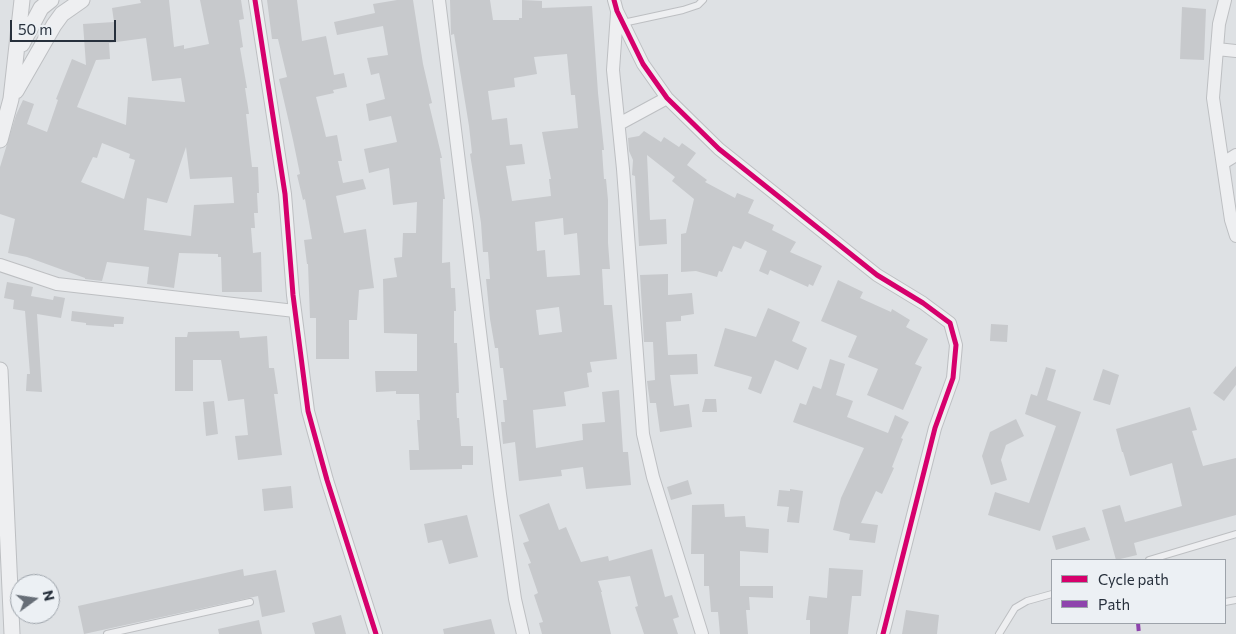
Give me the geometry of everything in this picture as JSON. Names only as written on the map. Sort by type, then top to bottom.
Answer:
[{"type":"street","points":[[0,140],[11,99],[22,0]]},
{"type":"street","points":[[11,99],[58,20],[82,0]]},
{"type":"street","points":[[255,0],[285,194],[295,311],[308,411],[326,480],[376,634]]},
{"type":"street","points":[[439,0],[500,494],[515,599],[523,634]]},
{"type":"street","points":[[1225,0],[1219,24],[1213,98],[1231,220],[1236,236]]},
{"type":"street","points":[[16,66],[24,38],[46,2],[58,20]]},
{"type":"street","points":[[616,6],[643,64],[667,98],[719,149],[877,275],[923,303],[950,324],[956,345],[953,378],[935,428],[883,634]]},
{"type":"street","points":[[616,6],[613,70],[619,124],[643,434],[653,477],[702,634]]},
{"type":"street","points":[[1216,49],[1236,51]]},
{"type":"street","points":[[619,124],[667,98]]},
{"type":"street","points":[[1223,163],[1236,155]]},
{"type":"street","points":[[0,265],[57,284],[295,311]]},
{"type":"street","points":[[0,370],[2,475],[12,634]]},
{"type":"lane","points":[[623,23],[683,10],[698,5],[703,0]]},
{"type":"lane","points":[[1152,559],[1236,534]]},
{"type":"lane","points":[[999,634],[1015,608],[1026,601],[1051,594]]},
{"type":"lane","points":[[107,634],[250,602]]},
{"type":"building","points":[[140,0],[169,0],[174,47],[184,45],[184,49],[209,44],[200,0],[241,0],[244,19],[239,20],[243,47],[240,48],[247,88],[245,88],[249,114],[246,114],[252,167],[258,167],[258,213],[254,213],[255,228],[251,228],[253,253],[261,252],[262,292],[222,292],[221,257],[218,257],[218,254],[179,253],[174,288],[147,284],[149,267],[107,262],[102,281],[85,279],[27,257],[8,253],[15,219],[0,214],[0,167],[16,115],[23,100],[34,104],[27,124],[47,132],[58,100],[56,99],[72,59],[86,65],[83,24],[114,22],[112,8],[141,3]],"holes":[[[146,38],[152,81],[181,78],[185,102],[128,97],[126,125],[77,107],[96,60],[110,59],[109,43]],[[102,143],[130,154],[129,158],[135,160],[124,199],[81,182],[93,157],[97,158]],[[186,147],[190,179],[232,177],[234,203],[194,205],[191,236],[144,230],[147,198],[167,203]]]},
{"type":"building","points":[[267,0],[297,0],[302,41],[326,36],[334,75],[344,73],[347,87],[333,90],[334,93],[316,97],[326,137],[337,135],[342,161],[338,161],[343,183],[363,179],[366,189],[336,196],[344,233],[366,229],[374,288],[359,290],[357,320],[349,320],[349,359],[316,359],[316,318],[310,318],[308,264],[304,240],[312,239],[305,199],[303,200],[297,175],[300,174],[279,79],[287,77],[278,39],[272,39]]},
{"type":"building","points":[[397,0],[413,0],[423,64],[432,103],[429,104],[442,158],[440,158],[445,199],[443,199],[442,263],[450,262],[451,288],[455,288],[454,343],[457,343],[459,393],[456,393],[457,418],[459,418],[461,446],[473,446],[473,465],[462,465],[462,469],[410,470],[409,450],[419,450],[417,420],[420,420],[419,394],[396,394],[396,391],[376,392],[375,371],[417,371],[417,334],[384,333],[383,279],[397,277],[394,258],[402,257],[403,233],[416,233],[417,202],[393,205],[389,168],[369,173],[364,149],[397,142],[391,116],[369,121],[366,104],[385,99],[379,73],[371,75],[367,58],[388,55],[383,26],[337,35],[334,22],[375,13],[373,4]]},
{"type":"building","points":[[450,0],[490,0],[493,20],[519,20],[519,18],[522,18],[522,0],[542,1],[542,8],[592,6],[604,150],[602,150],[604,179],[606,179],[608,200],[610,269],[602,269],[604,305],[612,305],[617,359],[590,362],[592,372],[587,373],[589,387],[564,392],[566,406],[533,410],[536,448],[583,440],[582,424],[605,422],[602,392],[619,390],[623,452],[628,452],[631,485],[586,489],[583,467],[561,470],[562,476],[519,481],[515,442],[503,444],[501,422],[505,422],[503,400],[507,400],[503,368],[500,368],[498,348],[495,348],[490,319],[486,279],[490,279],[488,252],[483,252],[481,223],[470,154],[472,153],[469,126],[454,34],[451,35]],"holes":[[[567,54],[571,95],[575,95],[578,128],[542,132],[551,179],[549,179],[551,196],[512,201],[506,166],[525,164],[522,144],[510,145],[507,118],[492,120],[488,91],[515,87],[514,78],[537,74],[534,57]],[[563,218],[564,235],[577,233],[580,275],[547,277],[545,250],[537,251],[535,222]],[[559,307],[562,332],[539,335],[536,310]]]},
{"type":"building","points":[[1182,7],[1206,9],[1204,60],[1180,59]]},
{"type":"building","points":[[644,131],[661,142],[664,137],[679,147],[682,143],[696,153],[687,165],[707,180],[705,182],[735,198],[737,193],[754,200],[748,213],[774,225],[772,230],[796,242],[790,252],[822,266],[813,286],[809,284],[808,287],[770,270],[768,275],[759,271],[767,251],[745,241],[741,249],[733,246],[722,272],[719,271],[717,277],[696,271],[681,272],[681,234],[686,233],[694,199],[672,181],[675,177],[647,155],[650,220],[666,219],[667,244],[639,246],[635,176],[632,175],[633,160],[629,151],[628,138],[639,136]]},
{"type":"building","points":[[668,274],[668,295],[692,293],[694,314],[681,316],[681,321],[666,322],[668,355],[697,354],[698,374],[670,375],[674,406],[689,404],[692,427],[660,432],[656,403],[650,403],[647,381],[655,380],[653,342],[644,342],[640,275]]},
{"type":"building","points":[[838,280],[863,292],[860,298],[891,312],[892,309],[910,320],[906,327],[928,339],[915,364],[922,367],[903,410],[867,395],[878,369],[848,357],[857,336],[821,321]]},
{"type":"building","points":[[7,282],[33,287],[31,296],[53,300],[54,296],[65,298],[61,318],[37,314],[42,392],[26,391],[27,374],[30,374],[25,311],[13,309],[14,300],[4,298]]},
{"type":"building","points":[[768,308],[800,322],[792,341],[807,348],[798,370],[775,360],[761,394],[748,389],[752,377],[714,366],[725,328],[756,337]]},
{"type":"building","points":[[72,311],[124,317],[123,324],[114,324],[114,327],[86,325],[86,323],[71,321]]},
{"type":"building","points":[[991,324],[1008,325],[1007,342],[990,341]]},
{"type":"building","points":[[239,331],[240,338],[267,336],[269,368],[274,368],[278,394],[274,394],[282,455],[238,460],[235,436],[248,435],[244,399],[228,401],[221,360],[193,360],[193,391],[175,391],[175,337],[187,337],[188,332]]},
{"type":"building","points":[[830,359],[845,364],[836,395],[853,401],[847,417],[888,433],[895,415],[909,422],[901,438],[903,439],[892,467],[894,468],[882,494],[876,491],[861,523],[878,525],[875,543],[849,540],[850,534],[833,530],[841,498],[864,448],[793,422],[800,403],[806,405],[813,386],[821,389]]},
{"type":"building","points":[[1236,366],[1236,385],[1224,401],[1213,393]]},
{"type":"building","points":[[1046,367],[1056,370],[1047,400],[1081,412],[1040,531],[988,515],[995,492],[1029,503],[1056,426],[1025,414],[1031,394],[1037,396]]},
{"type":"building","points":[[1103,369],[1119,375],[1110,405],[1093,400]]},
{"type":"building","points":[[705,399],[716,399],[717,412],[702,412]]},
{"type":"building","points":[[214,401],[218,434],[206,436],[203,402]]},
{"type":"building","points":[[1190,407],[1197,430],[1192,431],[1203,466],[1236,458],[1236,515],[1134,543],[1137,555],[1116,559],[1102,510],[1120,505],[1125,522],[1182,506],[1172,463],[1130,476],[1116,429]]},
{"type":"building","points":[[1016,419],[1024,436],[1006,445],[1001,460],[1007,480],[991,485],[982,456],[990,432]]},
{"type":"building","points":[[688,480],[692,494],[671,500],[667,487]]},
{"type":"building","points":[[291,486],[293,508],[264,511],[262,489]]},
{"type":"building","points":[[790,489],[803,491],[799,523],[787,522],[789,507],[777,506],[779,490],[790,491]]},
{"type":"building","points":[[549,503],[559,530],[566,527],[581,562],[608,556],[609,561],[652,549],[665,597],[672,595],[679,617],[673,619],[678,634],[644,634],[635,607],[638,606],[630,576],[598,581],[611,634],[542,634],[539,623],[543,622],[534,595],[538,593],[528,564],[531,563],[523,543],[529,541],[519,515]]},
{"type":"building","points":[[724,504],[725,517],[745,516],[746,527],[769,529],[768,553],[740,551],[740,586],[773,586],[773,598],[749,597],[750,610],[746,610],[748,634],[720,634],[718,612],[711,612],[709,586],[704,586],[704,554],[691,554],[692,505]]},
{"type":"building","points":[[467,515],[478,557],[449,564],[442,540],[428,543],[424,524]]},
{"type":"building","points":[[1085,527],[1090,540],[1056,550],[1052,536]]},
{"type":"building","points":[[829,568],[863,570],[861,596],[852,596],[848,634],[810,634],[810,620],[806,620],[809,596],[827,598]]},
{"type":"building","points":[[243,569],[244,576],[276,570],[285,612],[262,617],[258,596],[84,634],[78,606]]},
{"type":"building","points":[[906,610],[939,615],[937,634],[902,634]]},
{"type":"building","points":[[341,615],[346,634],[315,634],[312,623]]},
{"type":"building","points":[[491,619],[495,634],[444,634],[443,629]]},
{"type":"building","points":[[259,620],[262,634],[219,634],[218,629]]},
{"type":"marked path","points":[[1138,624],[1139,634]]},
{"type":"cycle path","points":[[255,0],[285,194],[293,295],[308,411],[327,480],[376,634]]},
{"type":"cycle path","points":[[614,0],[617,11],[643,64],[667,98],[719,149],[877,275],[923,303],[950,323],[956,345],[953,378],[935,428],[883,634]]}]
